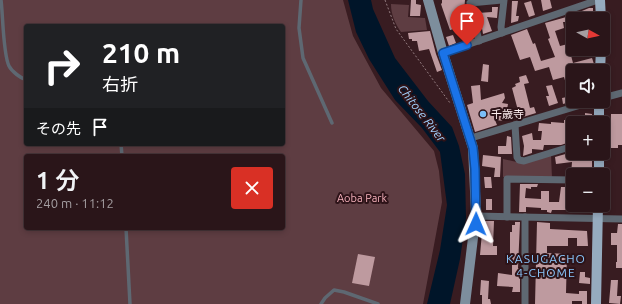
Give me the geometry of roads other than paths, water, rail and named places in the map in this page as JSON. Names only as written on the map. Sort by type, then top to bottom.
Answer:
[{"type":"main road","points":[[599,0],[600,12]]},
{"type":"main road","points":[[596,304],[598,212]]},
{"type":"street","points":[[428,0],[473,148],[476,216],[465,304]]},
{"type":"street","points":[[479,41],[470,3],[503,0],[502,33]]},
{"type":"street","points":[[443,53],[599,0]]},
{"type":"street","points":[[610,96],[622,93]]},
{"type":"street","points":[[471,138],[571,108]]},
{"type":"street","points":[[516,125],[517,157],[519,160],[524,161],[566,148]]},
{"type":"street","points":[[507,217],[507,180],[566,180]]},
{"type":"street","points":[[476,216],[622,219]]},
{"type":"street","points":[[526,217],[526,304]]},
{"type":"lane","points":[[1,0],[9,67],[24,78]]},
{"type":"lane","points":[[301,0],[299,28],[303,58],[332,123]]},
{"type":"lane","points":[[126,230],[130,304]]},
{"type":"lane","points":[[321,304],[334,290],[378,304]]},
{"type":"water","name":"Chitose River","points":[[348,0],[371,0],[373,9],[395,58],[428,101],[452,127],[459,146],[465,174],[466,218],[460,259],[450,304],[427,304],[440,250],[447,205],[440,152],[422,128],[395,100],[369,59],[356,32]]},
{"type":"place","name":"千歳寺","points":[[483,114]]},
{"type":"district","name":"KASUGACHO 4-CHOME","points":[[546,265]]},
{"type":"park label","name":"Aoba Park","points":[[362,198]]}]
